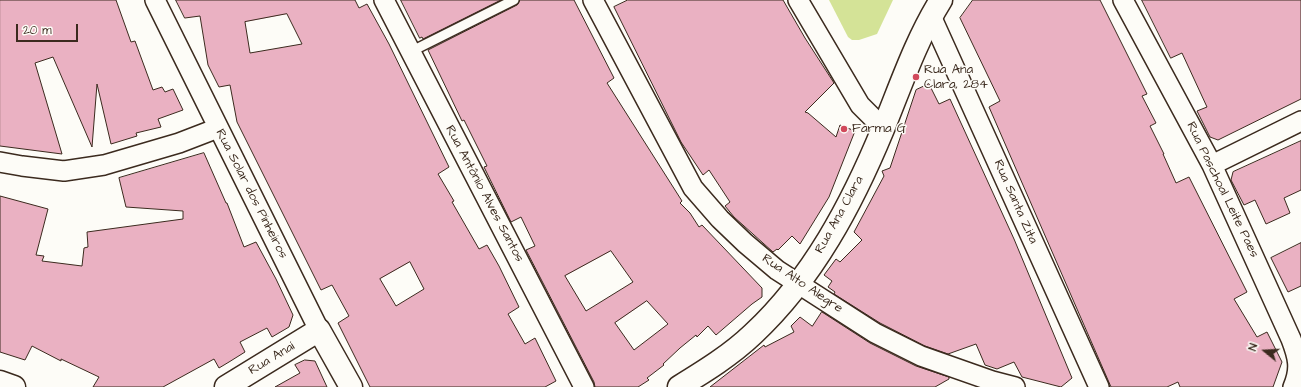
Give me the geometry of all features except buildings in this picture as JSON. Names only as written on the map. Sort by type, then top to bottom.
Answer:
[{"type":"street","name":"Rua Solar dos Pinheiros","points":[[155,0],[319,330],[351,387]]},
{"type":"street","name":"Rua Antônio Alves Santos","points":[[384,0],[584,387]]},
{"type":"street","name":"Rua Alto Alegre","points":[[593,0],[693,188],[720,219],[744,243],[777,270],[875,333],[921,356],[1015,387]]},
{"type":"street","points":[[798,0],[860,105],[883,128]]},
{"type":"street","name":"Rua Paschoal Leite Paes","points":[[1123,0],[1212,165],[1296,336],[1298,361],[1297,384]]},
{"type":"street","name":"Rua Ana Clara","points":[[679,387],[728,355],[753,334],[798,284],[816,259],[855,192],[883,128],[909,61],[936,8]]},
{"type":"street","name":"Rua Santa Zita","points":[[936,8],[1094,385]]},
{"type":"street","points":[[1212,165],[1301,121]]},
{"type":"street","points":[[0,162],[64,171],[104,165],[179,143],[218,128]]},
{"type":"street","name":"Rua Anaí","points":[[226,387],[319,330]]},
{"type":"street","points":[[0,382],[14,387]]},
{"type":"lane","points":[[410,52],[514,0]]},
{"type":"green space","points":[[829,0],[893,0],[877,34],[859,40],[852,40],[848,37]]},
{"type":"place","name":"Rua Ana Clara, 284","points":[[916,77]]},
{"type":"place","name":"Farma G","points":[[844,129]]}]
